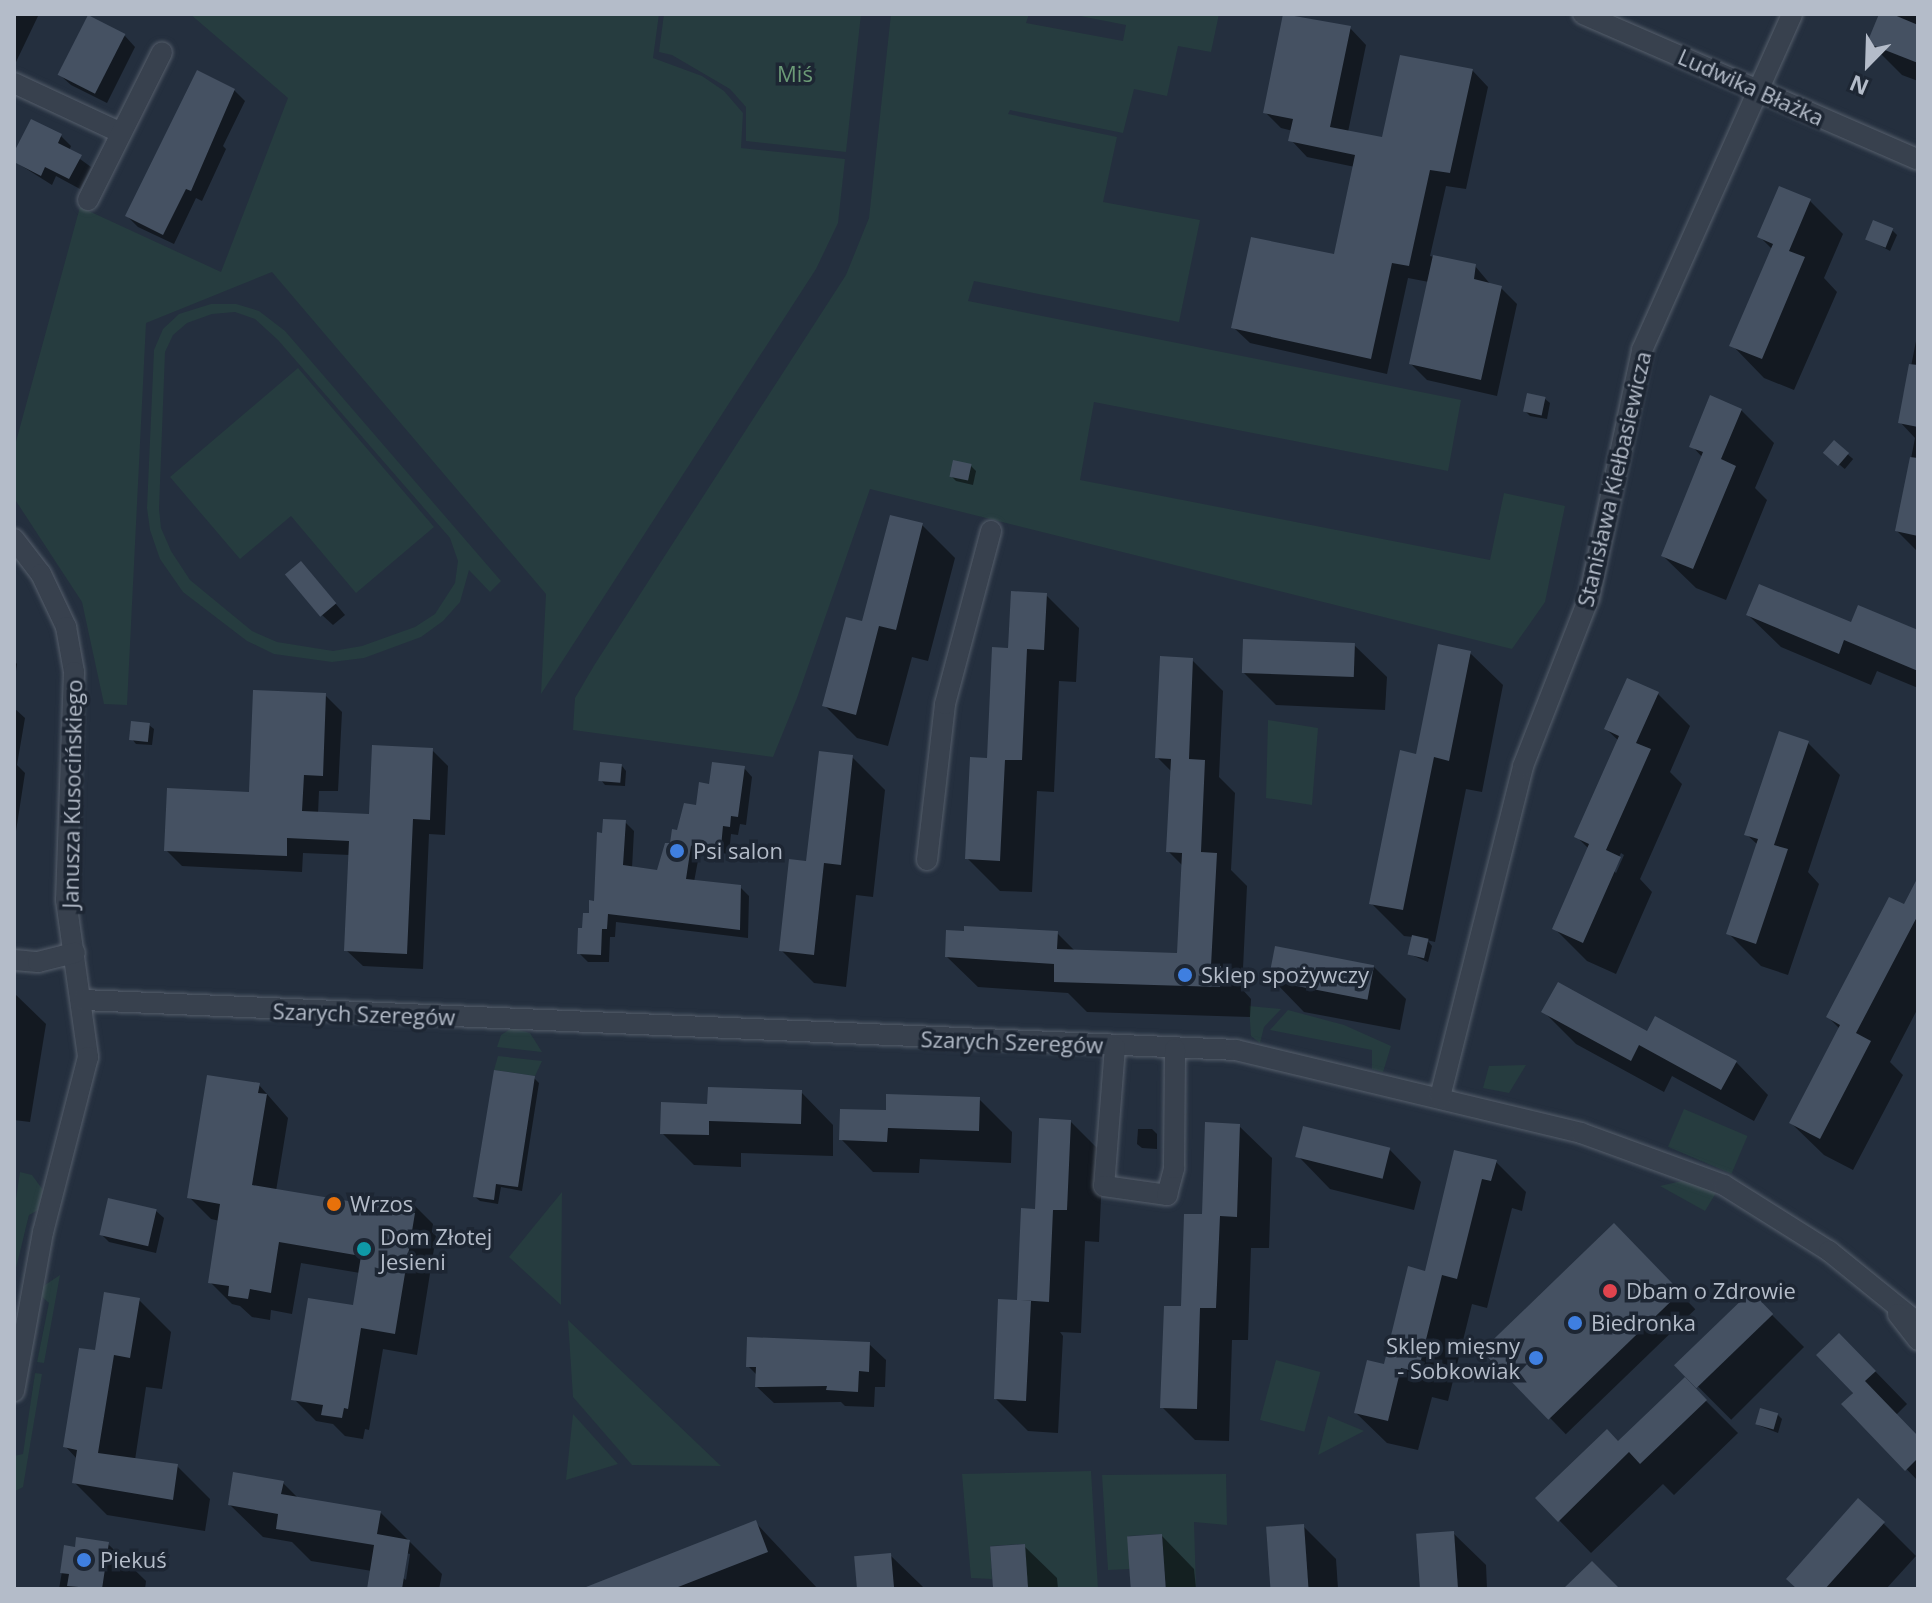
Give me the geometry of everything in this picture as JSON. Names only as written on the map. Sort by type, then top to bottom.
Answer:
[{"type":"street","name":"Ludwika Błażka","points":[[1583,14],[1918,160]]},
{"type":"street","name":"Stanisława Kiełbasiewicza","points":[[1440,1097],[1523,766],[1589,598],[1642,350],[1792,14]]},
{"type":"street","points":[[88,200],[162,52]]},
{"type":"street","points":[[14,83],[121,133]]},
{"type":"street","points":[[927,860],[945,704],[991,531]]},
{"type":"street","name":"Janusza Kusocińskiego","points":[[14,539],[41,574],[66,627],[74,672],[66,900],[83,1000],[87,1065],[43,1232],[14,1391]]},
{"type":"street","points":[[14,960],[38,962],[75,953]]},
{"type":"street","name":"Szarych Szeregów","points":[[83,1000],[1236,1050],[1581,1133],[1724,1185],[1829,1251],[1918,1323]]},
{"type":"street","points":[[1115,1047],[1104,1186],[1167,1195],[1174,1168],[1175,1049]]},
{"type":"street","name":"Szarych Szeregów","points":[[1886,1299],[1918,1340]]},
{"type":"green space","points":[[190,14],[659,14],[653,58],[702,76],[724,91],[743,113],[741,148],[845,159],[838,223],[816,269],[541,694],[546,594],[272,272],[146,323],[127,705],[104,704],[82,602],[14,498],[14,449],[80,207],[221,272],[288,98]]},
{"type":"green space","name":"Miś","points":[[664,14],[861,14],[846,152],[746,141],[746,107],[730,89],[672,55],[659,52]]},
{"type":"green space","points":[[891,14],[1029,14],[1026,23],[1123,41],[1126,25],[1070,14],[1219,14],[1211,52],[1178,46],[1167,96],[1134,89],[1123,133],[1010,110],[1008,114],[1117,137],[1103,202],[1200,220],[1179,322],[974,281],[968,301],[1461,400],[1448,471],[1094,402],[1080,480],[1490,560],[1504,493],[1565,506],[1545,602],[1512,649],[870,489],[797,698],[773,757],[573,730],[575,698],[595,664],[846,275],[869,218]]},
{"type":"green space","points":[[211,304],[236,304],[259,311],[285,331],[501,581],[490,592],[469,570],[460,602],[443,621],[421,637],[364,658],[332,662],[274,654],[247,641],[183,592],[160,559],[150,530],[147,508],[154,350],[163,329],[179,314]],"holes":[[[235,312],[255,319],[278,340],[450,538],[458,561],[455,583],[435,614],[415,627],[362,646],[333,651],[277,642],[252,631],[190,580],[171,551],[161,528],[159,509],[165,352],[173,335],[187,323],[212,314]]]},
{"type":"green space","points":[[298,368],[434,527],[356,593],[291,516],[240,559],[170,477]]},
{"type":"green space","points":[[1268,720],[1318,728],[1312,805],[1266,798]]},
{"type":"green space","points":[[1249,1006],[1281,1009],[1264,1027],[1260,1043],[1251,1036]]},
{"type":"green space","points":[[1288,1010],[1344,1025],[1391,1046],[1383,1072],[1372,1069],[1372,1050],[1270,1030]]},
{"type":"green space","points":[[512,1028],[530,1033],[542,1052],[497,1047],[501,1035]]},
{"type":"green space","points":[[498,1056],[542,1061],[535,1076],[494,1070]]},
{"type":"green space","points":[[1526,1065],[1509,1093],[1483,1088],[1489,1066]]},
{"type":"green space","points":[[1684,1109],[1748,1136],[1731,1174],[1668,1147]]},
{"type":"green space","points":[[20,1172],[32,1175],[43,1190],[38,1210],[29,1215],[14,1276],[14,1212]]},
{"type":"green space","points":[[1682,1181],[1696,1183],[1716,1193],[1705,1211],[1660,1186]]},
{"type":"green space","points":[[562,1192],[561,1305],[509,1257]]},
{"type":"green space","points":[[60,1275],[44,1363],[37,1362],[49,1303],[40,1295],[42,1287]]},
{"type":"green space","points":[[568,1320],[721,1466],[632,1465],[573,1397]]},
{"type":"green space","points":[[1276,1360],[1320,1372],[1304,1432],[1260,1420]]},
{"type":"green space","points":[[35,1373],[42,1374],[23,1487],[15,1491],[14,1456],[23,1454]]},
{"type":"green space","points":[[573,1414],[618,1464],[566,1480]]},
{"type":"green space","points":[[1328,1416],[1364,1431],[1318,1455]]},
{"type":"green space","points":[[1091,1471],[1098,1589],[1028,1589],[1024,1544],[990,1546],[992,1579],[971,1578],[962,1474]]},
{"type":"green space","points":[[1226,1474],[1227,1525],[1194,1522],[1196,1589],[1166,1589],[1162,1534],[1128,1536],[1130,1569],[1108,1570],[1102,1475]]},
{"type":"building","points":[[1283,14],[1351,26],[1330,127],[1382,137],[1400,55],[1473,69],[1450,173],[1430,170],[1409,266],[1392,263],[1371,359],[1231,328],[1251,237],[1334,254],[1355,155],[1288,141],[1293,119],[1263,113]]},
{"type":"building","points":[[1879,14],[1892,14],[1918,25],[1918,63],[1867,43]]},
{"type":"building","points":[[88,15],[125,34],[95,94],[58,75]]},
{"type":"building","points":[[197,70],[235,89],[191,191],[186,189],[163,235],[125,216]]},
{"type":"building","points":[[31,119],[62,134],[58,143],[82,155],[69,179],[45,167],[41,176],[14,162],[14,152]]},
{"type":"building","points":[[1779,186],[1811,199],[1789,251],[1805,257],[1762,359],[1729,346],[1773,244],[1757,237]]},
{"type":"building","points":[[1873,220],[1893,228],[1886,248],[1865,239]]},
{"type":"building","points":[[1433,255],[1476,264],[1474,279],[1502,286],[1481,380],[1409,364]]},
{"type":"building","points":[[1909,364],[1918,365],[1918,427],[1898,423]]},
{"type":"building","points":[[1527,393],[1546,397],[1542,416],[1523,412]]},
{"type":"building","points":[[1710,395],[1742,409],[1721,459],[1736,466],[1693,569],[1661,556],[1703,452],[1689,447]]},
{"type":"building","points":[[1834,440],[1849,453],[1838,466],[1823,453]]},
{"type":"building","points":[[1910,457],[1918,458],[1918,536],[1895,531]]},
{"type":"building","points":[[953,460],[972,464],[968,481],[949,477]]},
{"type":"building","points":[[890,515],[923,523],[896,630],[879,626],[856,715],[822,706],[846,617],[862,621]]},
{"type":"building","points":[[301,561],[336,603],[320,617],[285,574]]},
{"type":"building","points":[[1759,584],[1851,622],[1858,605],[1918,630],[1918,671],[1844,640],[1839,654],[1746,615]]},
{"type":"building","points":[[1011,591],[1047,593],[1044,650],[1027,649],[1022,760],[1005,760],[1000,861],[965,859],[970,757],[987,758],[992,647],[1008,648]]},
{"type":"building","points":[[1243,639],[1355,643],[1354,677],[1242,673]]},
{"type":"building","points":[[1438,644],[1471,651],[1449,761],[1434,757],[1403,910],[1369,904],[1400,750],[1416,754]]},
{"type":"building","points":[[1160,656],[1193,658],[1189,759],[1205,760],[1201,852],[1217,853],[1211,966],[1221,966],[1220,987],[1054,982],[1054,964],[945,957],[946,930],[964,931],[964,926],[1058,931],[1057,949],[1177,953],[1182,853],[1166,852],[1171,759],[1155,758]]},
{"type":"building","points":[[1627,678],[1659,692],[1636,743],[1651,749],[1606,850],[1621,857],[1583,943],[1552,929],[1589,844],[1574,837],[1619,736],[1604,729]]},
{"type":"building","points":[[253,690],[326,693],[323,776],[304,775],[302,811],[369,814],[372,745],[433,748],[430,820],[413,819],[407,954],[344,951],[349,841],[287,838],[287,856],[164,851],[167,788],[249,792]]},
{"type":"building","points":[[131,721],[150,723],[148,742],[129,740]]},
{"type":"building","points":[[1779,731],[1809,741],[1774,845],[1788,849],[1756,944],[1726,934],[1758,839],[1744,835]]},
{"type":"building","points":[[819,751],[853,755],[841,865],[824,863],[814,955],[779,951],[789,859],[806,861]]},
{"type":"building","points":[[600,762],[622,764],[620,783],[598,781]]},
{"type":"building","points":[[712,762],[745,766],[738,817],[731,816],[730,827],[723,826],[721,847],[695,843],[691,846],[686,879],[741,885],[740,930],[608,914],[607,929],[602,929],[601,955],[577,954],[578,928],[582,928],[583,913],[589,913],[589,900],[594,901],[597,832],[602,833],[603,819],[626,820],[623,865],[657,870],[665,843],[670,843],[672,829],[677,830],[684,803],[696,805],[699,782],[709,784]]},
{"type":"building","points":[[1918,877],[1918,915],[1856,1033],[1871,1041],[1820,1139],[1789,1123],[1840,1025],[1826,1017],[1889,897],[1904,904]]},
{"type":"building","points":[[1412,935],[1429,939],[1424,958],[1408,954]]},
{"type":"building","points":[[1275,946],[1374,965],[1367,1000],[1268,980]]},
{"type":"building","points":[[1558,982],[1647,1031],[1655,1016],[1737,1061],[1721,1090],[1639,1045],[1631,1061],[1541,1012]]},
{"type":"building","points":[[494,1070],[535,1076],[518,1187],[496,1184],[494,1200],[473,1197]]},
{"type":"building","name":"Dom Złotej Jesieni","points":[[207,1075],[260,1083],[258,1093],[267,1094],[252,1185],[390,1208],[392,1197],[412,1200],[410,1212],[415,1213],[395,1334],[361,1328],[348,1409],[344,1408],[342,1418],[321,1415],[323,1405],[291,1400],[308,1298],[353,1305],[361,1256],[279,1242],[271,1293],[250,1289],[248,1299],[228,1296],[229,1286],[208,1283],[220,1204],[187,1198]]},
{"type":"building","points":[[708,1087],[802,1090],[801,1124],[709,1121],[709,1135],[660,1134],[661,1102],[707,1104]]},
{"type":"building","points":[[886,1094],[980,1097],[979,1131],[888,1128],[887,1142],[839,1140],[840,1109],[886,1110]]},
{"type":"building","points":[[1039,1118],[1071,1120],[1067,1210],[1053,1210],[1049,1302],[1020,1300],[1031,1301],[1026,1401],[994,1399],[998,1299],[1017,1300],[1021,1208],[1035,1209]]},
{"type":"building","points":[[1205,1122],[1240,1124],[1237,1217],[1220,1216],[1216,1308],[1200,1308],[1197,1409],[1160,1408],[1164,1306],[1181,1306],[1184,1214],[1202,1214]]},
{"type":"building","points":[[1303,1126],[1390,1148],[1383,1179],[1295,1157]]},
{"type":"building","points":[[1454,1150],[1497,1160],[1491,1181],[1482,1179],[1457,1279],[1442,1275],[1418,1372],[1401,1368],[1388,1421],[1354,1413],[1367,1360],[1384,1364],[1408,1266],[1425,1271]]},
{"type":"building","points":[[108,1198],[157,1209],[148,1246],[99,1235]]},
{"type":"building","points":[[1614,1223],[1681,1292],[1548,1420],[1482,1351]]},
{"type":"building","points":[[1751,1291],[1773,1314],[1696,1388],[1674,1365]]},
{"type":"building","points":[[104,1292],[140,1298],[130,1358],[114,1355],[98,1453],[178,1464],[173,1500],[72,1483],[77,1450],[63,1447],[79,1348],[95,1350]]},
{"type":"building","points":[[1839,1333],[1876,1371],[1865,1381],[1918,1436],[1918,1458],[1905,1471],[1841,1404],[1853,1393],[1816,1355]]},
{"type":"building","points":[[747,1337],[870,1342],[869,1372],[859,1371],[858,1392],[826,1390],[827,1386],[755,1387],[756,1367],[746,1367]]},
{"type":"building","points":[[1685,1377],[1707,1400],[1640,1464],[1629,1452],[1558,1522],[1535,1498],[1607,1429],[1618,1441]]},
{"type":"building","points":[[1760,1408],[1778,1413],[1774,1430],[1755,1424]]},
{"type":"building","points":[[233,1472],[284,1481],[281,1494],[381,1511],[377,1534],[410,1540],[402,1589],[367,1589],[374,1545],[276,1529],[278,1514],[228,1505]]},
{"type":"building","points":[[1858,1498],[1885,1522],[1825,1589],[1797,1589],[1786,1579]]},
{"type":"building","points":[[756,1520],[768,1552],[673,1589],[581,1589]]},
{"type":"building","points":[[1304,1524],[1309,1589],[1270,1589],[1266,1527]]},
{"type":"building","points":[[1454,1531],[1458,1589],[1420,1589],[1416,1534]]},
{"type":"building","points":[[1162,1534],[1166,1589],[1131,1589],[1127,1536]]},
{"type":"building","name":"Piekuś","points":[[76,1537],[109,1542],[102,1589],[67,1586],[69,1574],[60,1573],[64,1545],[75,1547]]},
{"type":"building","points":[[1025,1544],[1028,1589],[993,1589],[990,1546]]},
{"type":"building","points":[[891,1553],[894,1589],[857,1589],[854,1556]]},
{"type":"building","points":[[1592,1561],[1620,1589],[1563,1589]]},
{"type":"place","name":"Psi salon","points":[[677,851]]},
{"type":"place","name":"Sklep spożywczy","points":[[1185,975]]},
{"type":"place","name":"Wrzos","points":[[334,1204]]},
{"type":"place","name":"Dom Złotej Jesieni","points":[[364,1249]]},
{"type":"place","name":"Dbam o Zdrowie","points":[[1610,1291]]},
{"type":"place","name":"Biedronka","points":[[1575,1323]]},
{"type":"place","name":"Sklep mięsny - Sobkowiak","points":[[1536,1358]]},
{"type":"place","name":"Piekuś","points":[[84,1560]]}]
